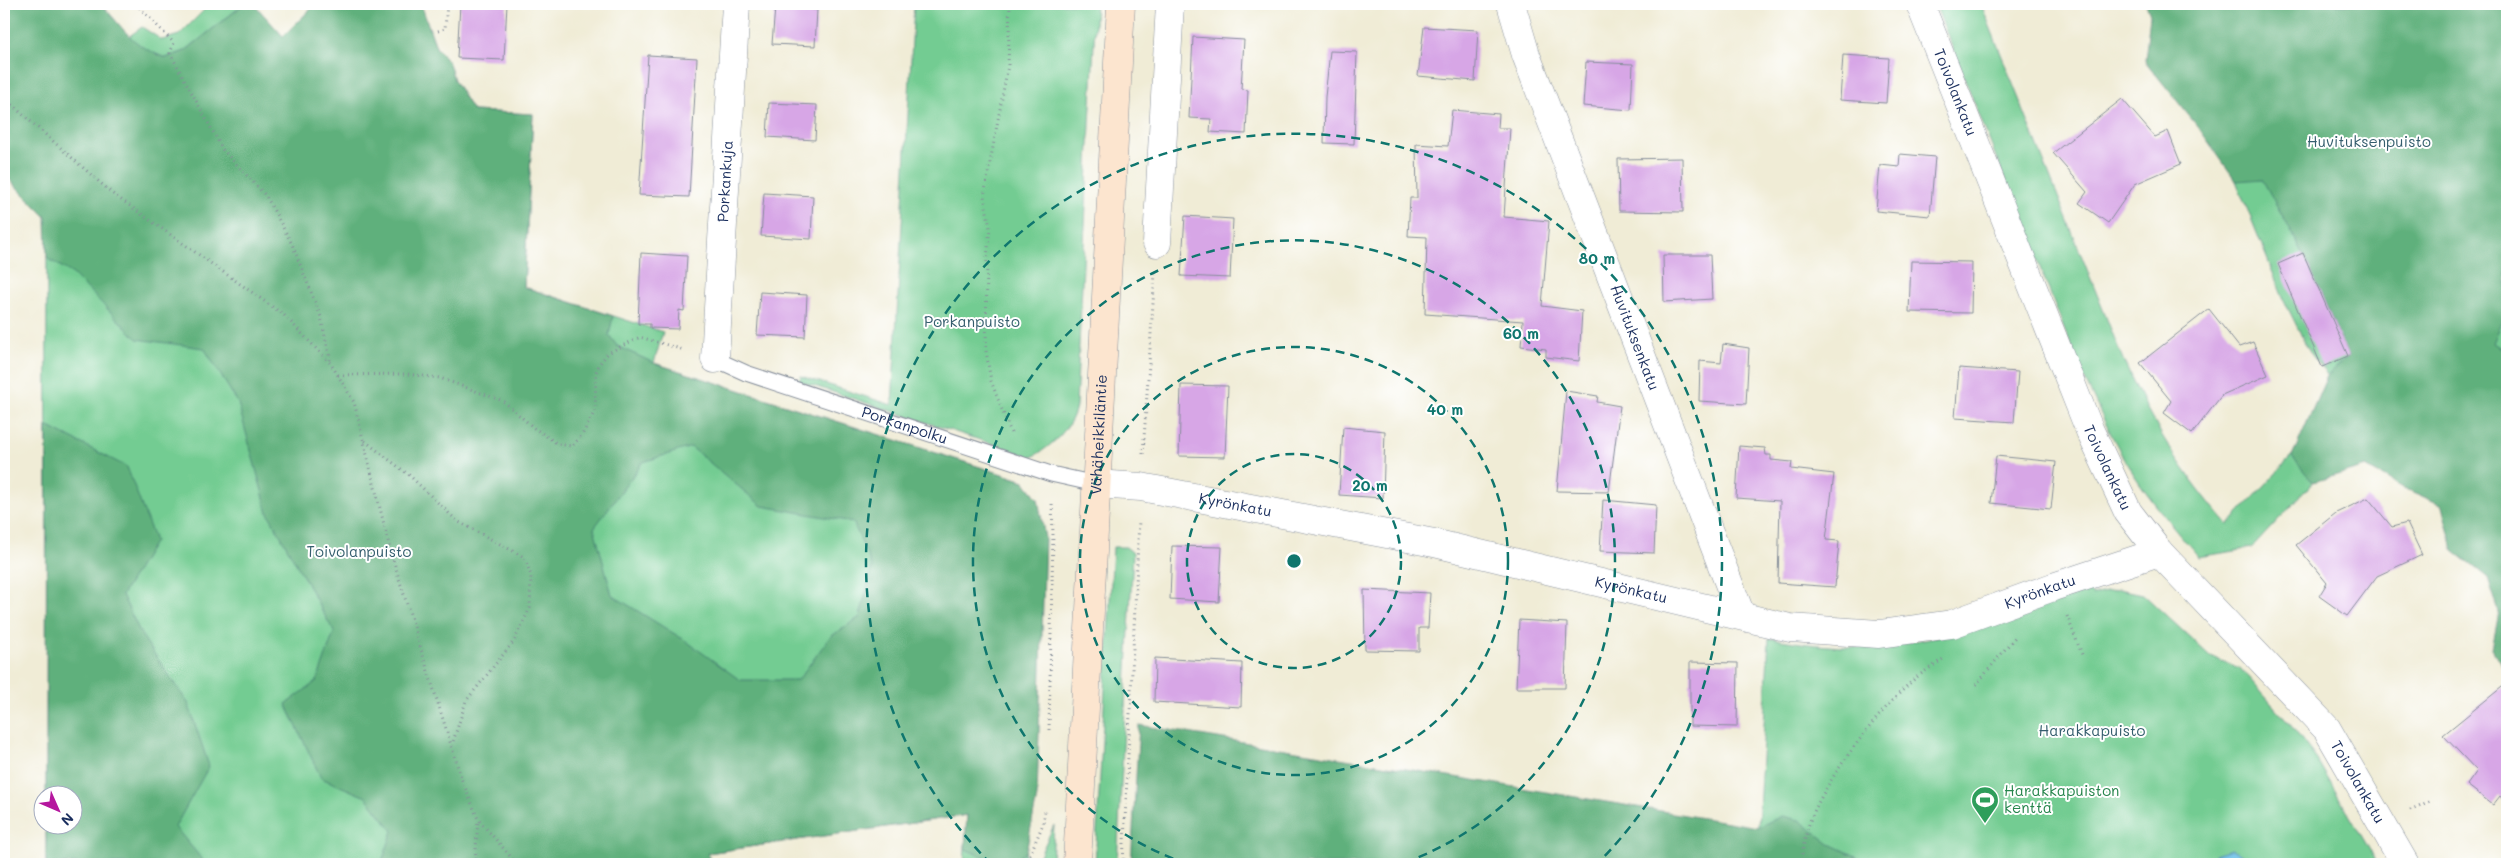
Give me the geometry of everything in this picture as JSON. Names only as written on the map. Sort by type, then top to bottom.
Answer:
[{"type":"street","name":"Porkankuja","points":[[716,359],[736,4]]},
{"type":"street","name":"Vähäheikkiläntie","points":[[1077,864],[1121,4]]},
{"type":"street","points":[[1157,243],[1170,4]]},
{"type":"street","name":"Huvituksenkatu","points":[[1511,4],[1526,55],[1741,615]]},
{"type":"street","name":"Toivolankatu","points":[[1920,4],[2090,431],[2128,512],[2160,552],[2327,728],[2405,864]]},
{"type":"street","name":"Kyrönkatu","points":[[1096,484],[1141,487],[1434,543],[1790,628],[1879,634],[1952,624],[2053,587],[2160,552]]},
{"type":"lane","name":"Porkanpolku","points":[[716,359],[746,373],[1026,466],[1051,474],[1096,484]]},
{"type":"path","points":[[136,4],[174,44],[170,53],[223,150],[266,196],[292,244],[320,316],[331,364]]},
{"type":"path","points":[[438,31],[445,29],[447,4]]},
{"type":"path","points":[[1010,4],[1008,65],[984,196],[990,228],[987,258],[986,351],[991,381],[1000,410],[1026,466]]},
{"type":"path","points":[[4,98],[113,194],[284,315],[331,364],[354,402],[391,553],[452,746],[478,819],[517,864]]},
{"type":"path","points":[[1123,864],[1141,487],[1157,243]]},
{"type":"path","points":[[338,375],[406,374],[440,378],[503,401],[534,428],[558,444],[572,446],[582,435],[594,411],[596,372],[608,353],[640,337],[716,359]]},
{"type":"path","points":[[364,440],[409,474],[457,521],[524,557],[532,575],[530,608],[514,641],[466,701],[452,746]]},
{"type":"path","points":[[1049,738],[1053,535],[1051,474]]},
{"type":"path","points":[[2066,612],[2083,657]]},
{"type":"path","points":[[1976,685],[2018,634]]},
{"type":"path","points":[[1800,864],[1808,826],[1822,796],[1854,748],[1879,715],[1910,682],[1946,658]]},
{"type":"path","points":[[2412,809],[2430,800]]},
{"type":"path","points":[[1026,864],[1043,824],[1046,805]]},
{"type":"path","points":[[475,864],[478,819]]},
{"type":"green space","name":"Toivolanpuisto","points":[[4,4],[180,139],[316,4],[473,111],[533,114],[524,287],[663,332],[654,363],[1024,481],[1038,499],[1025,864],[964,864],[967,815],[708,853],[710,864],[46,864],[46,836],[82,836],[82,786],[46,786],[47,218],[4,174]]},
{"type":"green space","name":"Toivolanpuisto","points":[[4,4],[101,4],[136,42],[166,58],[185,51],[244,4],[254,4],[283,36],[316,4],[421,4],[436,47],[449,63],[454,80],[473,111],[533,114],[524,287],[613,316],[609,335],[617,346],[654,363],[1024,481],[1038,499],[1045,538],[1037,797],[1026,852],[1010,864],[1000,864],[965,849],[967,815],[708,853],[710,864],[381,864],[393,831],[366,797],[321,778],[286,704],[317,681],[334,632],[268,513],[238,403],[204,348],[137,339],[73,274],[47,258],[46,217],[4,174]],"holes":[[[691,447],[762,506],[853,522],[872,567],[860,617],[830,637],[798,680],[740,680],[686,641],[612,595],[594,528],[643,462]]]},
{"type":"green space","points":[[199,4],[244,4],[185,51],[166,58],[144,50],[128,37],[142,27],[162,40],[179,35],[204,10]]},
{"type":"green space","name":"Porkanpuisto","points":[[914,4],[1096,4],[1076,406],[1070,422],[1060,436],[1032,457],[799,381],[801,376],[892,405]]},
{"type":"green space","name":"Huvituksenpuisto","points":[[1935,4],[1981,4],[2124,362],[2146,407],[2170,448],[2196,486],[2228,525],[2345,399],[2309,351],[2283,298],[2165,4],[2507,4],[2507,563],[2368,423],[2252,548],[2199,557],[2140,484],[2119,450],[2095,402]]},
{"type":"green space","name":"Huvituksenpuisto","points":[[2146,4],[2507,4],[2507,316],[2504,317],[2493,343],[2507,352],[2507,674],[2492,649],[2499,612],[2488,578],[2453,550],[2442,505],[2397,485],[2366,467],[2313,482],[2292,457],[2327,376],[2348,356],[2303,253],[2262,179],[2236,181],[2198,127],[2145,61],[2150,15]]},
{"type":"green space","points":[[47,426],[127,467],[155,541],[122,595],[142,636],[188,703],[209,766],[175,827],[206,864],[46,864],[46,836],[82,836],[82,786],[46,786]]},
{"type":"green space","points":[[1113,547],[1126,547],[1133,553],[1117,864],[1095,864]]},
{"type":"green space","name":"Harakkapuisto","points":[[2090,589],[2092,595],[2119,589],[2143,594],[2211,657],[2240,668],[2293,728],[2317,760],[2378,864],[1771,864],[1758,827],[1769,638],[1839,647],[1882,646],[1909,642],[1988,624]]},
{"type":"green space","points":[[1139,725],[1758,827],[1782,816],[1799,820],[1830,844],[1858,857],[1862,864],[1131,864]]},
{"type":"green space","points":[[1054,825],[1052,864],[1036,864]]},
{"type":"water","points":[[2231,850],[2247,857],[2252,864],[2208,864],[2215,855]]},
{"type":"building","points":[[460,4],[507,4],[504,60],[457,58]]},
{"type":"building","points":[[775,7],[817,10],[815,46],[772,44]]},
{"type":"building","points":[[1424,27],[1478,30],[1475,81],[1418,76]]},
{"type":"building","points":[[1193,37],[1244,40],[1241,89],[1248,90],[1246,134],[1210,132],[1211,119],[1189,118]]},
{"type":"building","points":[[1330,51],[1357,52],[1354,144],[1324,143],[1325,97]]},
{"type":"building","points":[[648,55],[697,58],[689,197],[639,195]]},
{"type":"building","points":[[1843,55],[1889,58],[1886,103],[1840,100]]},
{"type":"building","points":[[1586,62],[1633,64],[1631,110],[1583,106]]},
{"type":"building","points":[[2122,99],[2155,137],[2168,131],[2181,164],[2135,184],[2108,223],[2079,203],[2087,192],[2053,153]]},
{"type":"building","points":[[769,103],[817,105],[815,140],[767,137]]},
{"type":"building","points":[[1452,110],[1499,114],[1498,128],[1510,128],[1504,217],[1549,221],[1542,306],[1582,311],[1579,361],[1546,357],[1546,349],[1521,346],[1523,321],[1425,314],[1427,237],[1408,236],[1410,198],[1417,198],[1416,144],[1448,146]]},
{"type":"building","points":[[1900,154],[1935,157],[1930,216],[1876,211],[1880,165],[1899,167]]},
{"type":"building","points":[[1682,158],[1683,212],[1619,211],[1618,159]]},
{"type":"building","points":[[764,193],[813,196],[811,239],[761,236]]},
{"type":"building","points":[[1185,216],[1233,219],[1230,278],[1181,276]]},
{"type":"building","points":[[641,253],[687,256],[684,311],[679,310],[678,329],[650,328],[650,324],[638,324]]},
{"type":"building","points":[[2303,253],[2348,356],[2322,367],[2278,264]]},
{"type":"building","points":[[1663,255],[1710,255],[1712,299],[1664,302]]},
{"type":"building","points":[[1911,261],[1972,262],[1971,313],[1909,312]]},
{"type":"building","points":[[760,292],[807,295],[805,337],[757,335]]},
{"type":"building","points":[[2209,309],[2239,347],[2253,342],[2268,375],[2222,395],[2192,434],[2164,413],[2171,401],[2140,363]]},
{"type":"building","points":[[1723,344],[1749,348],[1746,404],[1699,401],[1700,361],[1721,363]]},
{"type":"building","points":[[1959,368],[2018,372],[2014,422],[1955,418]]},
{"type":"building","points":[[1181,385],[1228,386],[1225,457],[1179,456]]},
{"type":"building","points":[[1566,391],[1598,396],[1597,402],[1620,406],[1609,492],[1557,491]]},
{"type":"building","points":[[1343,427],[1385,431],[1383,498],[1339,495]]},
{"type":"building","points":[[1739,446],[1765,448],[1766,455],[1771,455],[1771,460],[1792,462],[1791,469],[1834,474],[1826,540],[1839,541],[1835,587],[1778,583],[1780,501],[1736,498]]},
{"type":"building","points":[[1996,456],[2056,462],[2051,509],[1991,503]]},
{"type":"building","points":[[2368,498],[2392,527],[2407,523],[2422,555],[2377,576],[2347,616],[2319,596],[2327,583],[2296,545],[2336,513]]},
{"type":"building","points":[[1603,500],[1656,505],[1654,553],[1600,551]]},
{"type":"building","points":[[1172,546],[1222,547],[1219,602],[1170,599]]},
{"type":"building","points":[[1364,590],[1430,593],[1428,628],[1419,628],[1419,651],[1365,650]]},
{"type":"building","points":[[1519,620],[1567,623],[1565,688],[1516,688]]},
{"type":"building","points":[[1155,658],[1242,663],[1241,707],[1154,702]]},
{"type":"building","points":[[1690,662],[1738,663],[1737,727],[1690,726]]},
{"type":"building","points":[[2507,683],[2507,804],[2500,796],[2493,805],[2467,785],[2477,771],[2443,735]]},
{"type":"place","name":"Harakkapuiston kenttä","points":[[1985,824]]}]
